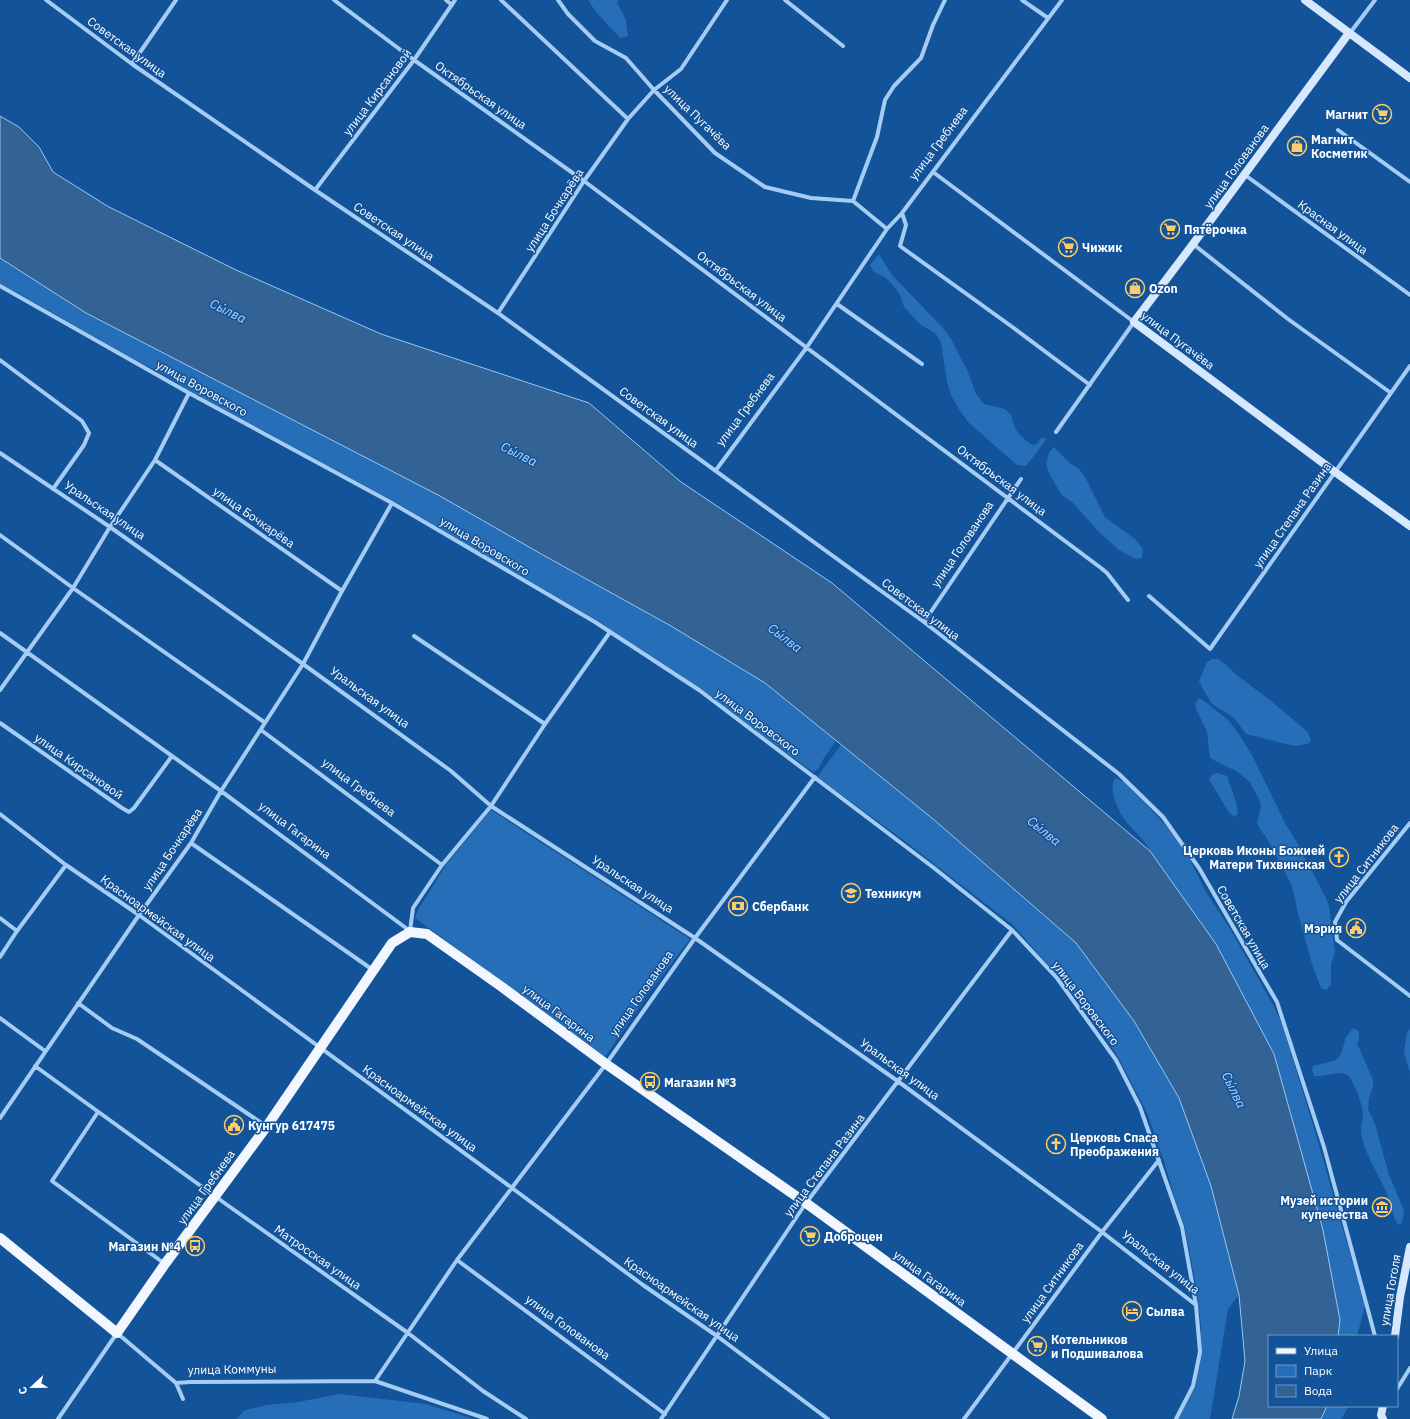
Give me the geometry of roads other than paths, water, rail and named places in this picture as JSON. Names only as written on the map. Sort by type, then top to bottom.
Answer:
[{"type":"main road","name":"улица Гребнева","points":[[117,1333],[165,1264],[267,1126],[392,943],[410,932]]},
{"type":"main road","name":"улица Гагарина","points":[[410,932],[427,934],[606,1064],[806,1203],[1102,1419]]},
{"type":"main road","name":"улица Коммуны","points":[[0,1238],[117,1333]]},
{"type":"street","name":"Советская улица","points":[[46,0],[132,64],[315,190],[498,313],[924,622],[1119,774],[1163,817],[1199,868],[1277,1002],[1324,1147],[1375,1335]]},
{"type":"street","points":[[132,64],[176,0]]},
{"type":"street","name":"Октябрьская улица","points":[[334,0],[414,60],[584,181],[1009,497],[1101,568],[1128,600]]},
{"type":"street","points":[[446,0],[452,5]]},
{"type":"street","name":"улица Кирсановой","points":[[315,190],[414,60],[455,0]]},
{"type":"street","points":[[501,0],[628,120]]},
{"type":"street","name":"улица Пугачёва","points":[[558,0],[568,14],[595,41],[626,58],[654,90],[715,153],[765,187],[811,198],[853,201]]},
{"type":"street","name":"улица Бочкарёва","points":[[498,313],[584,181],[628,120],[654,90],[681,69],[727,0]]},
{"type":"street","points":[[785,0],[843,46]]},
{"type":"street","points":[[887,229],[853,201],[877,137],[885,100],[894,86],[921,58],[933,25],[945,0]]},
{"type":"street","points":[[1022,0],[1048,18]]},
{"type":"street","name":"улица Гребнева","points":[[716,470],[807,347],[887,229],[902,213],[1062,0]]},
{"type":"street","points":[[1305,0],[1410,78]]},
{"type":"street","name":"улица Голованова","points":[[1056,432],[1134,322],[1375,0]]},
{"type":"street","points":[[1338,130],[1410,182]]},
{"type":"street","name":"улица Пугачёва","points":[[933,172],[1335,472],[1410,526]]},
{"type":"street","name":"Красная улица","points":[[1244,175],[1410,295]]},
{"type":"street","points":[[902,213],[906,225],[900,246],[1090,385]]},
{"type":"street","points":[[1193,244],[1288,319],[1391,393]]},
{"type":"street","name":"улица Воровского","points":[[0,286],[189,393],[392,503],[610,632],[699,690],[934,868],[1012,930],[1057,978],[1116,1060],[1140,1107],[1182,1227],[1196,1305],[1200,1352],[1193,1386],[1176,1419]]},
{"type":"street","points":[[837,304],[922,364]]},
{"type":"street","name":"Уральская улица","points":[[0,360],[82,421],[88,433],[84,445],[53,489]]},
{"type":"street","name":"улица Степана Разина","points":[[1149,596],[1210,649],[1410,366]]},
{"type":"street","points":[[0,690],[73,588],[110,527],[155,460],[189,393]]},
{"type":"street","name":"Уральская улица","points":[[0,453],[110,527],[303,664],[451,771],[491,806],[695,938],[899,1082],[1102,1232],[1196,1305]]},
{"type":"street","name":"улица Бочкарёва","points":[[155,460],[342,591]]},
{"type":"street","name":"улица Голованова","points":[[924,622],[1021,479]]},
{"type":"street","name":"улица Бочкарёва","points":[[0,1118],[138,915],[191,843],[221,791],[261,730],[264,722],[303,664],[392,503]]},
{"type":"street","points":[[0,535],[264,722]]},
{"type":"street","points":[[410,932],[413,908],[442,865],[491,806],[545,724],[610,632]]},
{"type":"street","name":"улица Гагарина","points":[[0,633],[221,791],[410,932]]},
{"type":"street","points":[[414,636],[545,724]]},
{"type":"street","name":"улица Кирсановой","points":[[0,723],[129,812],[134,808],[172,756]]},
{"type":"street","name":"улица Гребнева","points":[[261,730],[442,865]]},
{"type":"street","name":"улица Голованова","points":[[375,1381],[457,1260],[606,1064],[695,938],[815,777]]},
{"type":"street","name":"Красноармейская улица","points":[[0,814],[66,865],[138,915],[643,1285],[718,1336],[828,1419]]},
{"type":"street","name":"улица Ситникова","points":[[1410,823],[1346,902],[1335,922],[1337,940],[1410,996]]},
{"type":"street","points":[[191,843],[374,970]]},
{"type":"street","points":[[0,957],[17,931],[66,865]]},
{"type":"street","points":[[0,918],[17,931]]},
{"type":"street","name":"улица Степана Разина","points":[[662,1419],[806,1203],[899,1082],[1012,930]]},
{"type":"street","points":[[78,1003],[112,1028],[137,1039],[267,1126]]},
{"type":"street","points":[[0,1018],[45,1051]]},
{"type":"street","name":"Матросская улица","points":[[35,1066],[408,1333],[483,1391],[526,1419]]},
{"type":"street","points":[[98,1112],[52,1181],[165,1264]]},
{"type":"street","name":"улица Ситникова","points":[[964,1419],[1102,1232],[1159,1160]]},
{"type":"street","name":"улица Гоголя","points":[[1395,1335],[1400,1297],[1410,1247]]},
{"type":"street","name":"улица Голованова","points":[[457,1260],[665,1414]]},
{"type":"street","name":"улица Гребнева","points":[[58,1419],[117,1333]]},
{"type":"street","name":"улица Коммуны","points":[[117,1333],[176,1383],[375,1381],[486,1419]]},
{"type":"street","points":[[1398,1387],[1410,1368]]},
{"type":"street","points":[[176,1383],[183,1399]]},
{"type":"street","points":[[1382,1417],[1387,1407]]},
{"type":"water","name":"Сы́лва","points":[[0,116],[19,127],[39,147],[53,172],[109,207],[236,270],[381,334],[589,403],[681,482],[832,583],[1150,851],[1216,944],[1274,1054],[1323,1230],[1340,1320],[1338,1335],[1268,1335],[1268,1407],[1327,1407],[1321,1419],[1232,1419],[1239,1396],[1245,1361],[1239,1295],[1211,1186],[1179,1098],[1134,1021],[1076,943],[933,819],[765,683],[671,626],[440,496],[86,313],[0,258]]},
{"type":"place","name":"Магнит","points":[[1382,114]]},
{"type":"place","name":"Магнит Косметик","points":[[1297,146]]},
{"type":"place","name":"Пятёрочка","points":[[1170,229]]},
{"type":"place","name":"Чижик","points":[[1068,247]]},
{"type":"place","name":"Ozon","points":[[1135,288]]},
{"type":"place","name":"Церковь Иконы Божией Матери Тихвинская","points":[[1339,857]]},
{"type":"place","name":"Техникум","points":[[851,893]]},
{"type":"place","name":"Сбербанк","points":[[738,906]]},
{"type":"place","name":"Мэрия","points":[[1356,928]]},
{"type":"place","name":"Магазин №3","points":[[650,1082]]},
{"type":"place","name":"Кунгур 617475","points":[[234,1125]]},
{"type":"place","name":"Церковь Спаса Преображения","points":[[1056,1144]]},
{"type":"place","name":"Музей истории купечества","points":[[1382,1207]]},
{"type":"place","name":"Доброцен","points":[[810,1236]]},
{"type":"place","name":"Магазин №4","points":[[195,1246]]},
{"type":"place","name":"Сылва","points":[[1132,1311]]},
{"type":"place","name":"Котельников и Подшивалова","points":[[1037,1346]]}]
